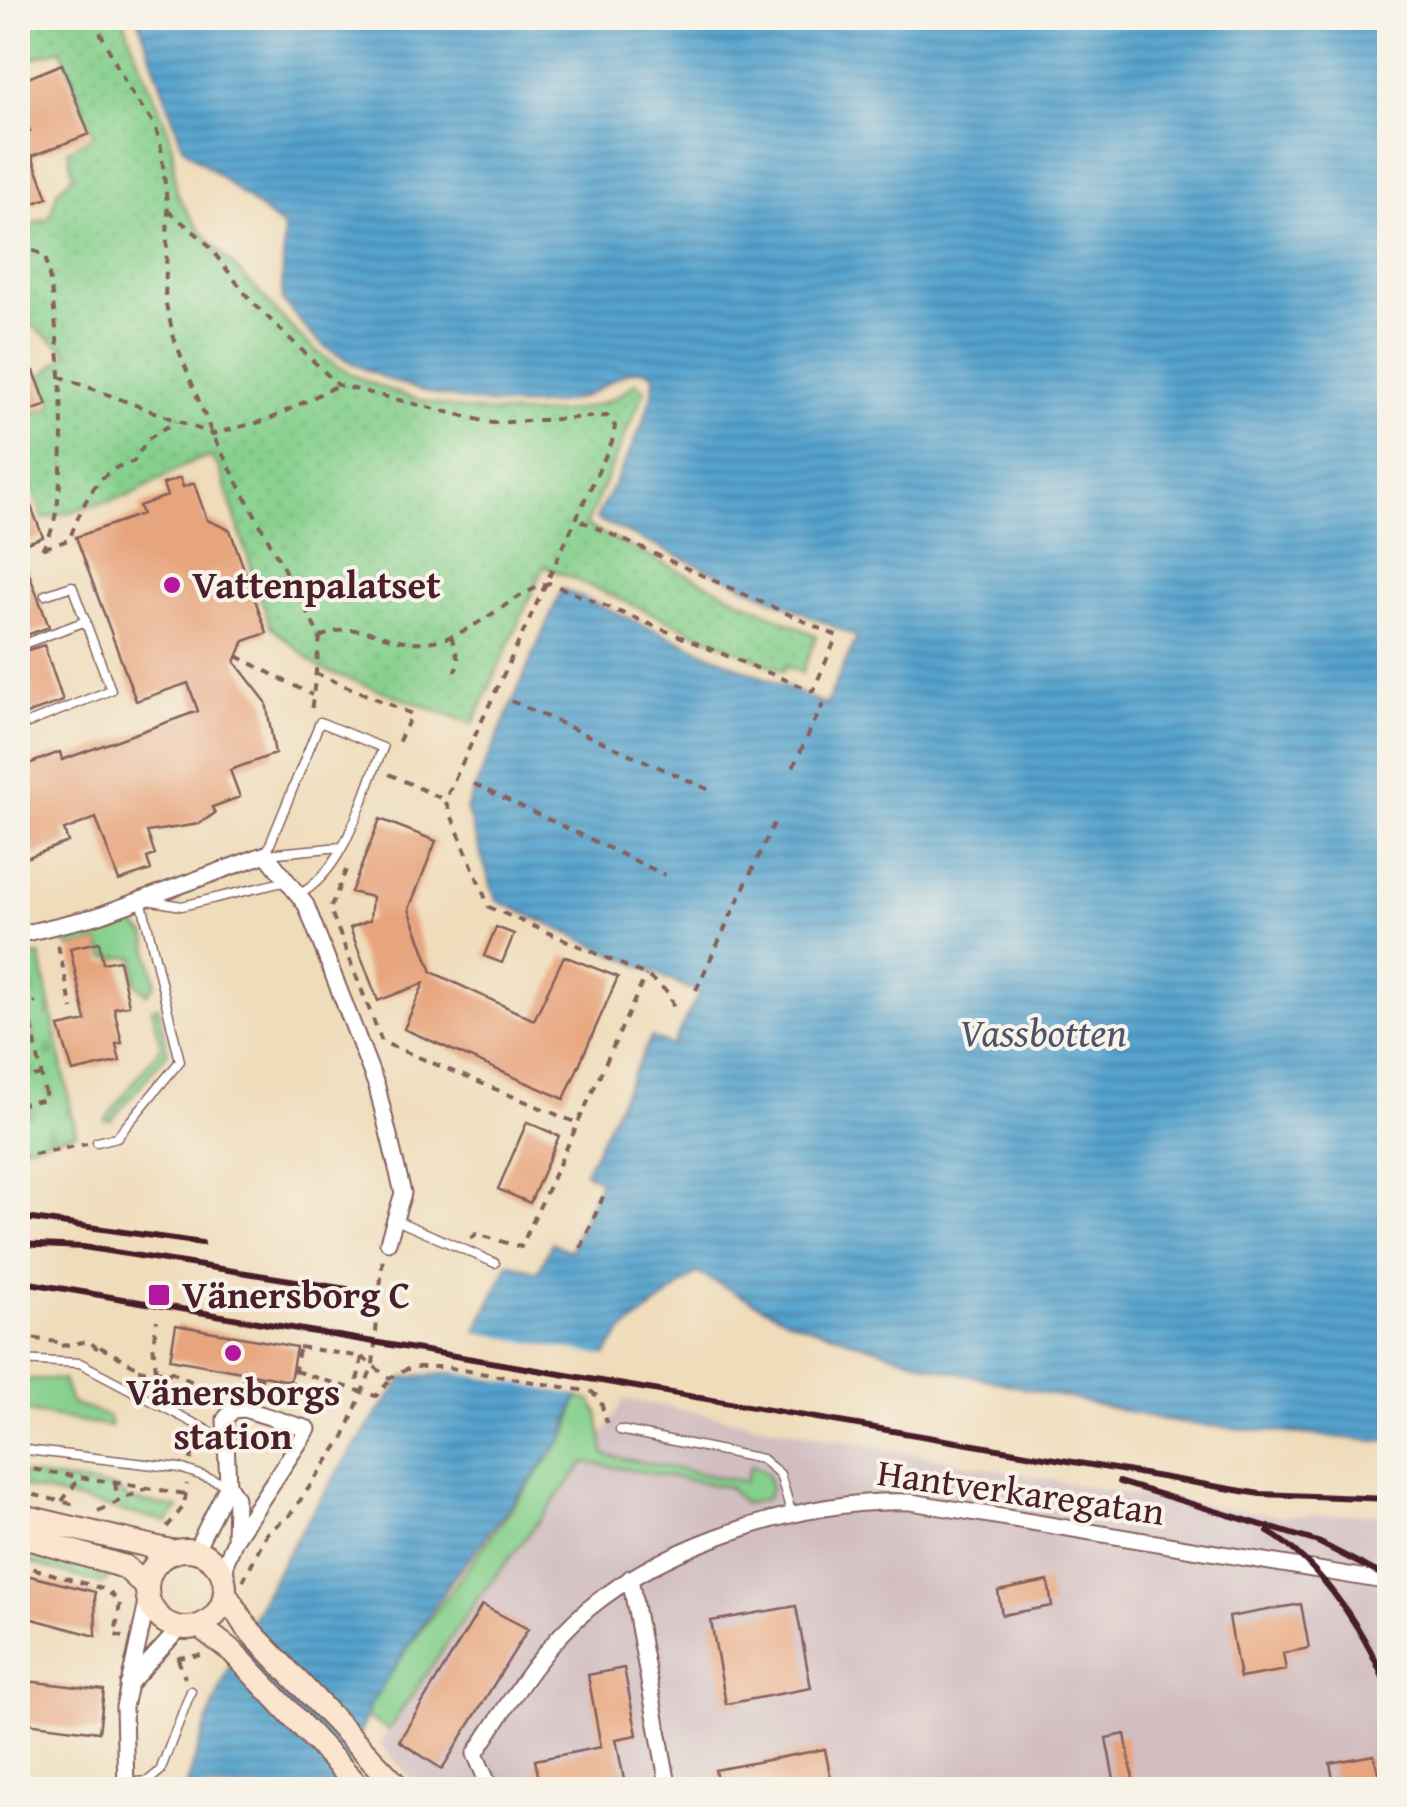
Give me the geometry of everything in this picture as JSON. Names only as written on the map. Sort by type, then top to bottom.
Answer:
[{"type":"main road","points":[[18,1515],[185,1551],[215,1563],[243,1623],[401,1790]]},
{"type":"main road","points":[[18,1535],[125,1568],[148,1592],[159,1617],[227,1647],[362,1790]]},
{"type":"main road","points":[[148,1592],[156,1565],[185,1551]]},
{"type":"main road","points":[[189,1627],[215,1615],[225,1589]]},
{"type":"street","points":[[18,935],[142,900],[266,854],[298,895],[325,949],[377,1087],[403,1193],[388,1242]]},
{"type":"street","points":[[225,1589],[226,1562],[235,1540],[308,1429],[244,1409],[233,1410],[225,1419],[228,1485],[236,1498],[235,1540]]},
{"type":"street","points":[[185,1551],[228,1485]]},
{"type":"street","name":"Hantverkaregatan","points":[[490,1790],[475,1754],[533,1666],[586,1611],[630,1578],[688,1550],[792,1515],[866,1500],[911,1502],[1390,1582]]},
{"type":"street","points":[[630,1578],[669,1790]]},
{"type":"street","points":[[125,1786],[128,1685],[148,1592]]},
{"type":"street","points":[[128,1685],[156,1649],[189,1627]]},
{"type":"lane","points":[[18,726],[111,690],[72,586],[45,595]]},
{"type":"lane","points":[[18,646],[86,621]]},
{"type":"lane","points":[[298,895],[316,886],[341,847],[383,748],[320,722],[266,854],[341,847]]},
{"type":"lane","points":[[97,1142],[117,1137],[180,1061],[142,900],[182,906],[287,881]]},
{"type":"lane","points":[[396,1220],[464,1246],[495,1263]]},
{"type":"lane","points":[[18,1360],[80,1364],[224,1439]]},
{"type":"lane","points":[[620,1430],[762,1459],[780,1474],[792,1515]]},
{"type":"lane","points":[[18,1449],[180,1468],[228,1485]]},
{"type":"lane","points":[[125,1786],[148,1781],[160,1771],[191,1691]]},
{"type":"path","points":[[93,18],[128,88],[155,125],[168,210],[164,288],[168,318],[212,434],[320,637],[312,695],[312,718],[320,722]]},
{"type":"path","points":[[168,210],[204,240],[251,301],[338,385],[492,422],[607,416],[615,426],[612,442],[549,583],[445,800]]},
{"type":"path","points":[[18,244],[45,255],[55,312],[57,375],[65,411],[50,539],[42,549],[69,540],[113,465],[133,462],[148,438],[176,421]]},
{"type":"path","points":[[57,375],[212,434],[268,420],[338,385]]},
{"type":"path","points":[[320,637],[354,626],[416,642],[451,636],[525,590],[549,583],[813,690],[837,636],[577,519]]},
{"type":"path","points":[[451,636],[458,658],[456,672]]},
{"type":"path","points":[[237,656],[312,695]]},
{"type":"path","points":[[315,673],[412,714],[392,757]]},
{"type":"path","points":[[511,701],[712,791]]},
{"type":"path","points":[[794,767],[823,704]]},
{"type":"path","points":[[385,772],[445,800],[489,907],[646,975],[670,994],[675,1014]]},
{"type":"path","points":[[474,784],[665,874]]},
{"type":"path","points":[[696,990],[775,821]]},
{"type":"path","points":[[351,857],[330,909],[382,1042],[577,1123]]},
{"type":"path","points":[[45,943],[56,940],[63,956],[72,1010]]},
{"type":"path","points":[[464,1246],[476,1234],[521,1247],[646,975]]},
{"type":"path","points":[[18,1006],[36,1002]]},
{"type":"path","points":[[18,1106],[46,1099],[28,1004]]},
{"type":"path","points":[[18,1031],[32,1028]]},
{"type":"path","points":[[18,1046],[34,1042]]},
{"type":"path","points":[[18,1080],[42,1075]]},
{"type":"path","points":[[18,1157],[97,1142]]},
{"type":"path","points":[[581,1248],[605,1192]]},
{"type":"path","points":[[243,1623],[248,1612],[242,1584],[268,1533],[290,1515],[344,1437],[373,1366],[382,1257],[388,1242]]},
{"type":"path","points":[[156,1370],[153,1344],[158,1320]]},
{"type":"path","points":[[18,1336],[61,1344],[88,1341],[138,1369],[169,1373],[209,1390]]},
{"type":"path","points":[[219,1396],[241,1389],[244,1376],[292,1384],[300,1346],[362,1358],[394,1377]]},
{"type":"path","points":[[356,1388],[362,1358]]},
{"type":"path","points":[[294,1371],[376,1396],[394,1377],[412,1367],[445,1368],[592,1392],[600,1399],[608,1424],[620,1430]]},
{"type":"path","points":[[184,1440],[194,1444]]},
{"type":"path","points":[[18,1467],[186,1494]]},
{"type":"path","points":[[62,1500],[82,1475]]},
{"type":"path","points":[[115,1481],[112,1488],[118,1501]]},
{"type":"path","points":[[96,1512],[147,1488]]},
{"type":"path","points":[[18,1564],[107,1590],[120,1603],[114,1635],[138,1641]]},
{"type":"path","points":[[156,1649],[178,1658],[209,1657],[227,1647]]},
{"type":"path","points":[[178,1658],[182,1672]]},
{"type":"shaded area","points":[[624,1399],[1137,1496],[1283,1516],[1389,1513],[1389,1789],[423,1790],[379,1744],[478,1597],[586,1463]]},
{"type":"green space","points":[[18,18],[124,18],[170,137],[177,190],[185,209],[297,333],[347,371],[416,399],[514,414],[561,412],[596,405],[635,382],[645,390],[586,526],[816,636],[802,673],[787,666],[784,671],[544,566],[473,724],[321,669],[270,626],[219,467],[210,457],[191,462],[128,496],[43,519],[18,448],[18,419],[53,407],[41,376],[69,353],[26,321],[18,297],[18,229],[49,218],[58,190],[73,176],[68,150],[94,135],[61,49],[18,63]]},
{"type":"green space","points":[[115,921],[120,925],[130,921],[146,935],[156,983],[147,994],[135,983],[135,957],[106,958],[98,942],[70,948],[65,942],[71,934]]},
{"type":"green space","points":[[40,955],[76,1133],[18,1147],[18,959]]},
{"type":"green space","points":[[158,1006],[168,1052],[111,1121],[105,1120],[161,1046],[152,1008]]},
{"type":"green space","points":[[63,1380],[71,1403],[109,1417],[111,1427],[18,1410],[18,1381]]},
{"type":"green space","points":[[577,1397],[591,1401],[598,1413],[605,1455],[745,1482],[751,1465],[767,1474],[771,1489],[766,1499],[745,1504],[728,1487],[585,1462],[478,1598],[388,1730],[360,1713],[569,1431]]},
{"type":"green space","points":[[23,1474],[116,1488],[128,1499],[179,1508],[167,1522],[18,1486]]},
{"type":"green space","points":[[18,1545],[115,1570],[102,1584],[18,1559]]},
{"type":"water","name":"Vassbotten","points":[[138,18],[1389,18],[1389,1442],[1178,1423],[941,1369],[789,1320],[697,1273],[621,1333],[577,1397],[564,1438],[451,1581],[370,1705],[340,1789],[186,1789],[224,1679],[249,1626],[276,1573],[338,1472],[404,1377],[456,1373],[509,1263],[538,1272],[552,1243],[570,1251],[600,1181],[585,1172],[651,1037],[672,1046],[699,993],[496,900],[466,809],[562,589],[826,705],[857,637],[596,519],[642,423],[654,385],[653,373],[643,370],[623,374],[576,399],[546,404],[482,403],[385,378],[317,340],[282,300],[284,228],[183,147]]},
{"type":"pier","points":[[470,1331],[610,1357],[583,1396],[441,1370],[453,1369]]},
{"type":"building","points":[[62,64],[89,134],[32,156],[48,198],[18,209],[18,122],[23,133],[30,131],[18,98],[18,82]]},
{"type":"building","points":[[34,371],[47,405],[18,416],[18,377]]},
{"type":"building","points":[[18,473],[43,537],[19,546],[49,627],[18,638]]},
{"type":"building","points":[[180,478],[183,487],[194,483],[207,520],[230,530],[267,633],[244,641],[235,662],[266,702],[275,754],[230,770],[240,797],[212,807],[215,813],[199,824],[147,832],[155,855],[147,858],[151,870],[119,881],[96,818],[64,830],[68,842],[18,861],[18,768],[60,752],[62,760],[198,711],[188,683],[136,701],[76,537],[142,514],[139,506],[167,496],[163,484]]},
{"type":"building","points":[[44,645],[63,701],[18,717],[18,653]]},
{"type":"building","points":[[380,819],[436,841],[409,909],[432,972],[534,1020],[564,956],[618,977],[564,1099],[404,1029],[424,983],[378,1001],[350,928],[370,920],[372,897],[351,892]]},
{"type":"building","points":[[496,927],[514,934],[502,963],[484,956]]},
{"type":"building","points":[[99,942],[103,963],[119,960],[129,1005],[114,1008],[122,1043],[116,1044],[120,1061],[73,1072],[59,1027],[86,1021],[70,948]]},
{"type":"building","points":[[527,1122],[559,1136],[530,1203],[498,1189]]},
{"type":"building","name":"Vänersborgs station","points":[[176,1325],[296,1347],[290,1381],[170,1359]]},
{"type":"building","points":[[18,1573],[95,1592],[96,1636],[18,1615]]},
{"type":"building","points":[[1048,1581],[1052,1606],[1002,1615],[998,1591]]},
{"type":"building","points":[[1301,1604],[1309,1648],[1283,1653],[1286,1670],[1240,1678],[1229,1617]]},
{"type":"building","points":[[482,1605],[528,1629],[442,1769],[399,1741]]},
{"type":"building","points":[[796,1606],[811,1688],[726,1704],[711,1621]]},
{"type":"building","points":[[624,1668],[637,1735],[616,1739],[626,1790],[541,1790],[535,1760],[601,1747],[588,1675]]},
{"type":"building","points":[[18,1680],[104,1690],[99,1732],[18,1722]]},
{"type":"building","points":[[1125,1734],[1135,1790],[1116,1790],[1106,1738]]},
{"type":"building","points":[[825,1749],[833,1790],[719,1790],[715,1770]]},
{"type":"building","points":[[1374,1755],[1384,1790],[1335,1790],[1330,1763]]},
{"type":"railway","points":[[18,1217],[202,1243]]},
{"type":"railway","points":[[18,1244],[83,1247],[347,1289]]},
{"type":"railway","points":[[18,1281],[1260,1494],[1390,1499]]},
{"type":"railway","points":[[1119,1482],[1318,1542],[1390,1579]]},
{"type":"railway","points":[[1268,1532],[1307,1562],[1342,1604],[1370,1651],[1390,1696]]},
{"type":"place","name":"Vattenpalatset","points":[[172,585]]},
{"type":"place","name":"Vänersborg C","points":[[159,1295]]},
{"type":"place","name":"Vänersborgs station","points":[[233,1353]]}]
